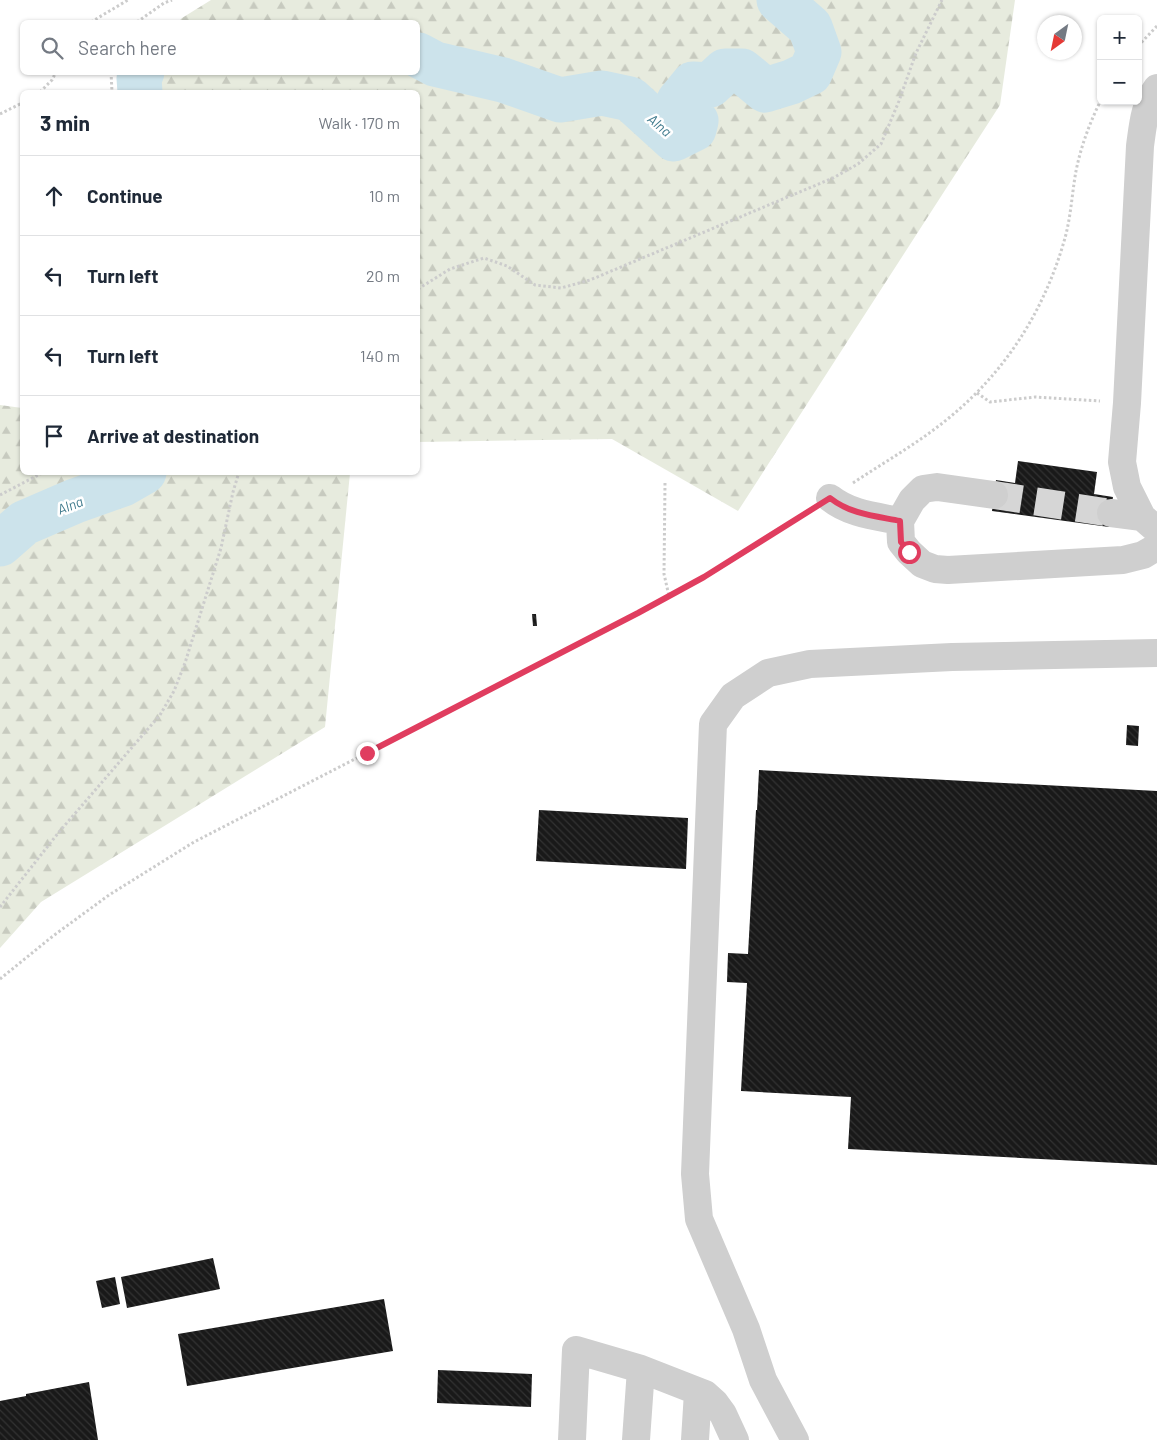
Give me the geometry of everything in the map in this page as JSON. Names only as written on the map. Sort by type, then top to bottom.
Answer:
[{"type":"lane","points":[[1150,524],[1127,487],[1122,462],[1127,403],[1140,146],[1144,113],[1149,98],[1157,88]]},
{"type":"lane","points":[[994,495],[937,487],[923,489],[912,500],[900,521],[901,542],[922,564],[935,569],[948,570],[1123,560],[1143,555],[1157,547]]},
{"type":"lane","points":[[830,498],[853,511],[900,521]]},
{"type":"lane","points":[[1111,513],[1150,524]]},
{"type":"lane","points":[[795,1440],[763,1380],[746,1329],[699,1219],[695,1174],[713,724],[733,696],[768,673],[810,664],[952,657],[1157,652]]},
{"type":"lane","points":[[572,1440],[576,1350],[641,1369],[705,1394],[723,1414],[735,1440]]},
{"type":"lane","points":[[636,1440],[641,1369]]},
{"type":"lane","points":[[695,1440],[698,1392]]},
{"type":"path","points":[[94,20],[128,0]]},
{"type":"path","points":[[140,20],[164,3],[172,0]]},
{"type":"path","points":[[420,288],[450,269],[484,258],[507,266],[535,285],[561,288],[590,280],[832,178],[858,164],[880,144],[899,101],[916,53],[942,0]]},
{"type":"path","points":[[1142,42],[1157,26]]},
{"type":"path","points":[[42,90],[54,75]]},
{"type":"path","points":[[111,75],[112,90]]},
{"type":"path","points":[[0,114],[20,104]]},
{"type":"path","points":[[0,979],[53,936],[109,895],[194,842],[669,596],[743,553],[934,429],[976,393],[1002,365],[1038,308],[1050,283],[1067,231],[1082,148],[1099,105]]},
{"type":"path","points":[[976,393],[990,402],[1035,397],[1127,403]]},
{"type":"path","points":[[0,495],[38,475]]},
{"type":"path","points":[[0,907],[60,832],[160,716],[174,691],[185,663],[221,548],[238,475]]},
{"type":"path","points":[[665,483],[664,574],[669,596]]},
{"type":"green space","points":[[211,0],[1015,0],[1000,105],[738,511],[612,439],[420,442],[420,90],[136,90],[135,84],[139,75],[420,75],[420,20],[180,20]]},
{"type":"green space","points":[[0,405],[20,408],[20,475],[350,475],[325,727],[41,902],[0,948]]},
{"type":"building","points":[[1018,461],[1097,472],[1094,494],[1113,497],[1109,527],[992,511],[996,480],[1015,483]]},
{"type":"building","points":[[532,614],[536,614],[537,626],[533,626]]},
{"type":"building","points":[[1127,725],[1139,726],[1138,746],[1126,745]]},
{"type":"building","points":[[759,770],[1157,791],[1157,1165],[848,1149],[851,1097],[741,1091],[747,983],[727,982],[728,953],[748,954]]},
{"type":"building","points":[[539,810],[688,818],[686,869],[536,861]]},
{"type":"building","points":[[213,1258],[220,1289],[127,1308],[121,1277]]},
{"type":"building","points":[[115,1277],[120,1304],[102,1308],[96,1281]]},
{"type":"building","points":[[384,1299],[393,1351],[187,1386],[178,1334]]},
{"type":"building","points":[[438,1370],[532,1374],[531,1407],[437,1403]]},
{"type":"building","points":[[89,1382],[98,1440],[0,1440],[0,1401]]},
{"type":"waterway","name":"Alna","points":[[420,56],[435,64],[503,80],[560,100],[602,93],[630,99],[674,139],[694,129],[696,121],[679,101],[693,84],[710,85],[725,71],[742,71],[765,90],[791,82],[810,73],[819,52],[810,27],[779,0]]},
{"type":"waterway","name":"Alna","points":[[140,75],[140,90]]},
{"type":"waterway","name":"Alna","points":[[0,544],[24,523],[75,501],[123,484],[139,475]]},
{"type":"tunnel","points":[[994,495],[1111,513]]},
{"type":"route","points":[[367,753],[704,577],[830,498],[853,511],[900,521],[901,542],[909,552]]}]
